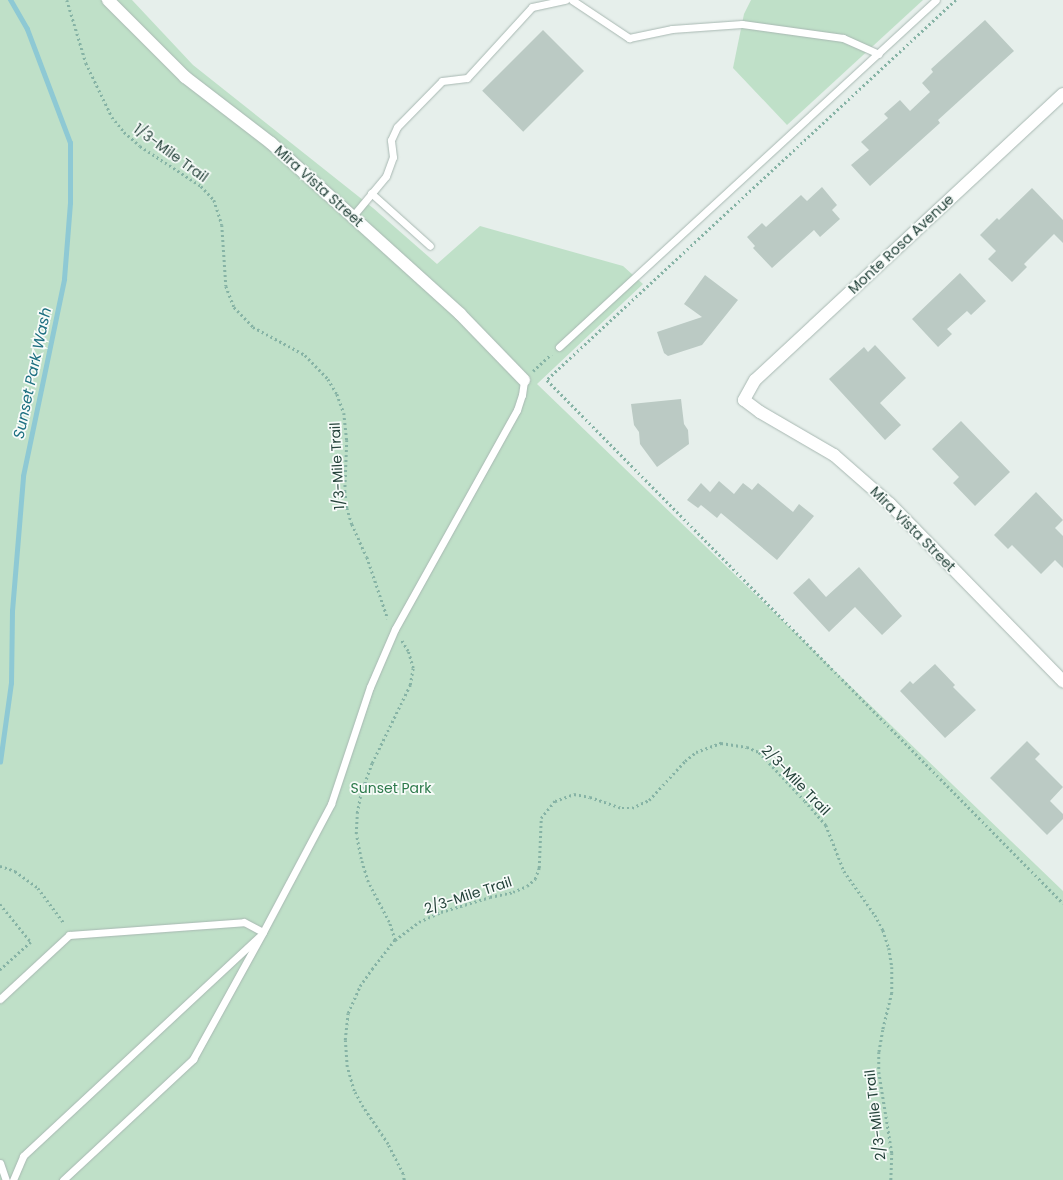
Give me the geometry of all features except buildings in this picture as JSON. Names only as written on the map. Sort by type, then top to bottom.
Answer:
[{"type":"street","name":"Mira Vista Street","points":[[108,0],[185,77],[271,143],[460,314],[524,380]]},
{"type":"street","name":"Monte Rosa Avenue","points":[[744,400],[755,380],[1063,94]]},
{"type":"street","name":"Mira Vista Street","points":[[744,400],[760,412],[834,455],[890,504],[1063,681]]},
{"type":"lane","points":[[352,216],[386,176],[393,157],[391,140],[397,127],[442,81],[467,78],[532,7],[565,0]]},
{"type":"lane","points":[[572,0],[629,38],[672,29],[742,24],[843,38],[879,54]]},
{"type":"lane","points":[[559,347],[936,0]]},
{"type":"lane","points":[[372,193],[430,246]]},
{"type":"lane","points":[[62,1180],[193,1058],[263,932],[331,804],[370,687],[395,629],[517,410],[522,395],[524,380]]},
{"type":"lane","points":[[0,999],[68,935],[244,922],[263,932]]},
{"type":"lane","points":[[13,1180],[23,1156],[263,932]]},
{"type":"lane","points":[[0,1163],[6,1180]]},
{"type":"path","name":"1/3-Mile Trail","points":[[67,0],[71,18],[86,63],[112,117],[124,132],[140,146],[196,182],[214,200],[222,225],[226,286],[234,307],[253,327],[305,356],[328,379],[337,394],[344,413],[346,440],[345,491],[347,508],[352,524],[367,558],[388,619],[408,652],[413,668],[406,695],[372,763],[365,781],[357,813],[356,834],[361,859],[368,882],[389,922],[395,940]]},
{"type":"path","points":[[956,0],[547,380],[1063,902]]},
{"type":"path","points":[[524,380],[559,347]]},
{"type":"path","name":"2/3-Mile Trail","points":[[404,1180],[403,1174],[388,1144],[354,1091],[347,1067],[345,1040],[348,1013],[360,986],[395,940],[419,922],[441,912],[490,897],[513,892],[527,886],[535,879],[539,868],[541,818],[555,801],[574,794],[590,797],[622,808],[632,808],[649,800],[685,761],[706,746],[721,743],[736,744],[759,752],[826,825],[844,871],[875,915],[889,948],[892,967],[892,993],[880,1045],[879,1072],[892,1153],[891,1180]]},
{"type":"path","points":[[0,866],[15,871],[38,888],[64,923]]},
{"type":"path","points":[[0,904],[31,942],[0,970]]},
{"type":"green space","name":"Sunset Park","points":[[0,0],[132,0],[193,65],[373,208],[437,264],[480,226],[623,266],[643,284],[537,384],[1063,891],[1063,1180],[0,1180]]},
{"type":"green space","points":[[751,0],[923,0],[787,125],[733,68],[744,14]]},
{"type":"waterway","name":"Sunset Park Wash","points":[[0,762],[11,683],[12,611],[23,476],[64,279],[70,203],[70,143],[27,29],[10,0]]}]
